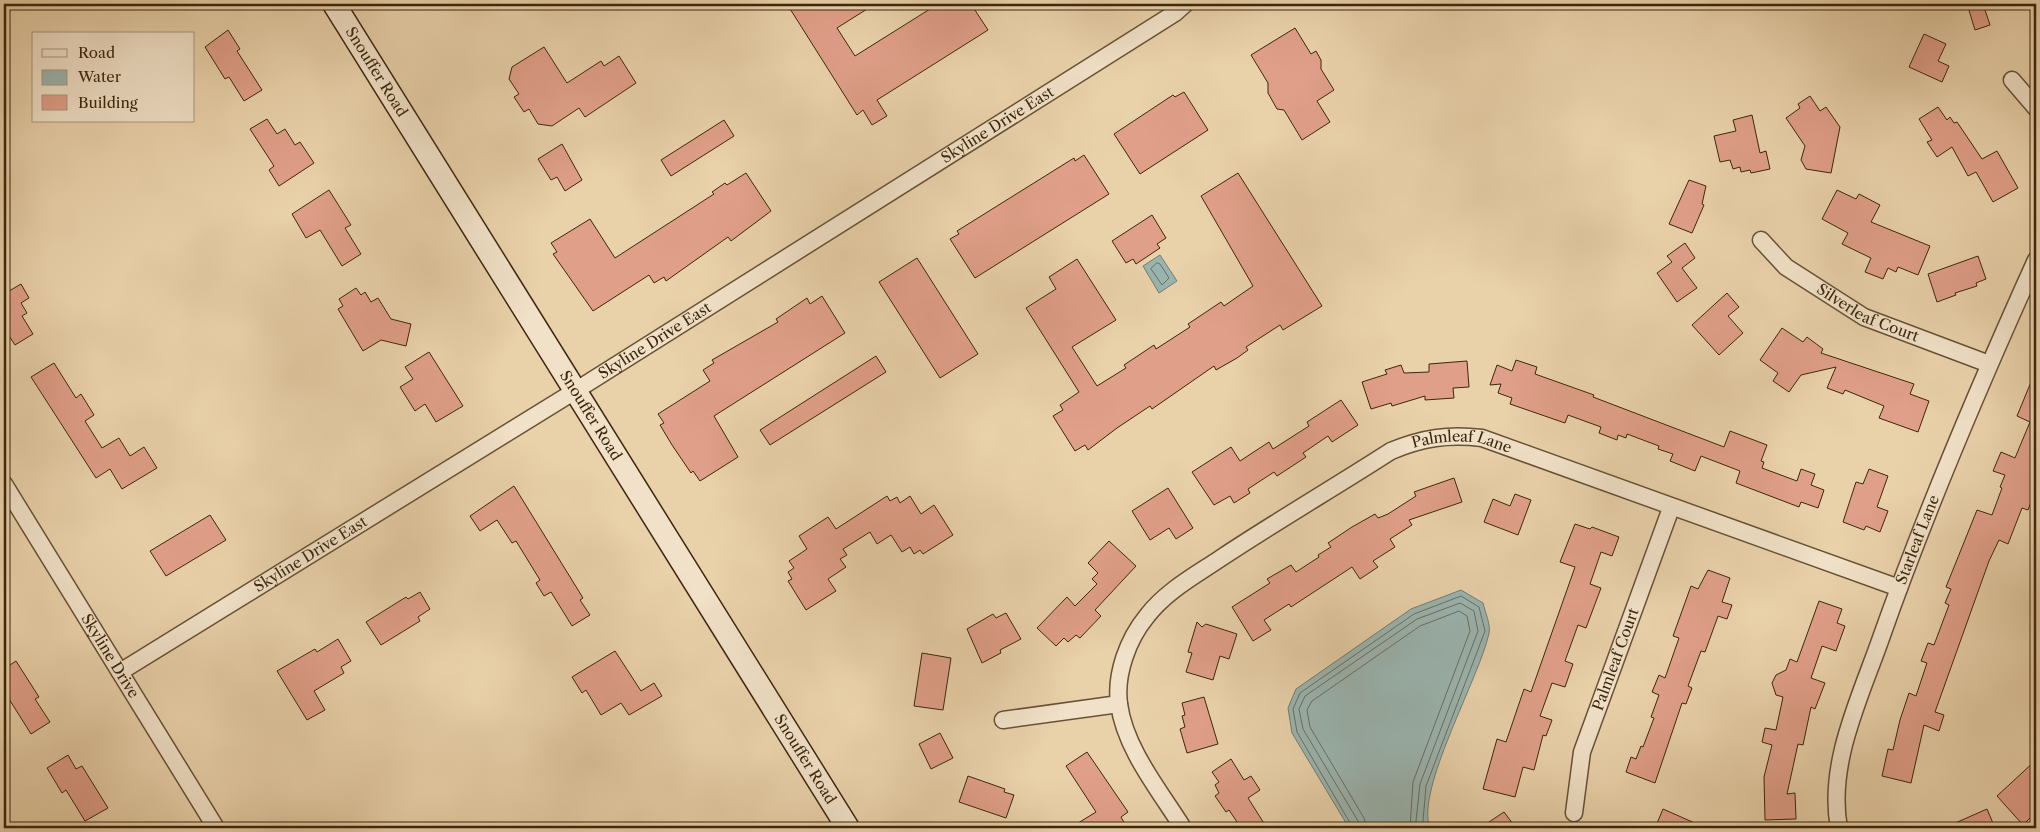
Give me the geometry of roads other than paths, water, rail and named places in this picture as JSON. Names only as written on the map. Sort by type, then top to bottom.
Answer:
[{"type":"main road","name":"Snouffer Road","points":[[334,4],[848,828]]},
{"type":"street","name":"Skyline Drive East","points":[[120,672],[575,391],[1175,13],[1185,4]]},
{"type":"street","points":[[2012,80],[2036,108]]},
{"type":"street","name":"Silverleaf Court","points":[[1761,240],[1786,268],[1864,317],[1989,364]]},
{"type":"street","name":"Starleaf Lane","points":[[1839,828],[1837,787],[1849,728],[1899,588],[1989,364],[2036,260]]},
{"type":"street","name":"Palmleaf Lane","points":[[1119,704],[1124,657],[1147,616],[1170,592],[1392,451],[1435,436],[1482,438],[1671,508],[1899,588]]},
{"type":"street","name":"Skyline Drive","points":[[4,484],[216,828]]},
{"type":"street","name":"Palmleaf Court","points":[[1574,813],[1582,752],[1671,508]]},
{"type":"street","points":[[1002,720],[1119,704],[1125,727],[1136,752],[1183,828]]},
{"type":"water","points":[[1160,255],[1177,281],[1159,293],[1143,266]]},
{"type":"water","points":[[1461,590],[1483,603],[1489,622],[1489,633],[1474,677],[1440,761],[1428,811],[1430,828],[1349,828],[1292,733],[1288,708],[1296,689],[1411,609]]}]
